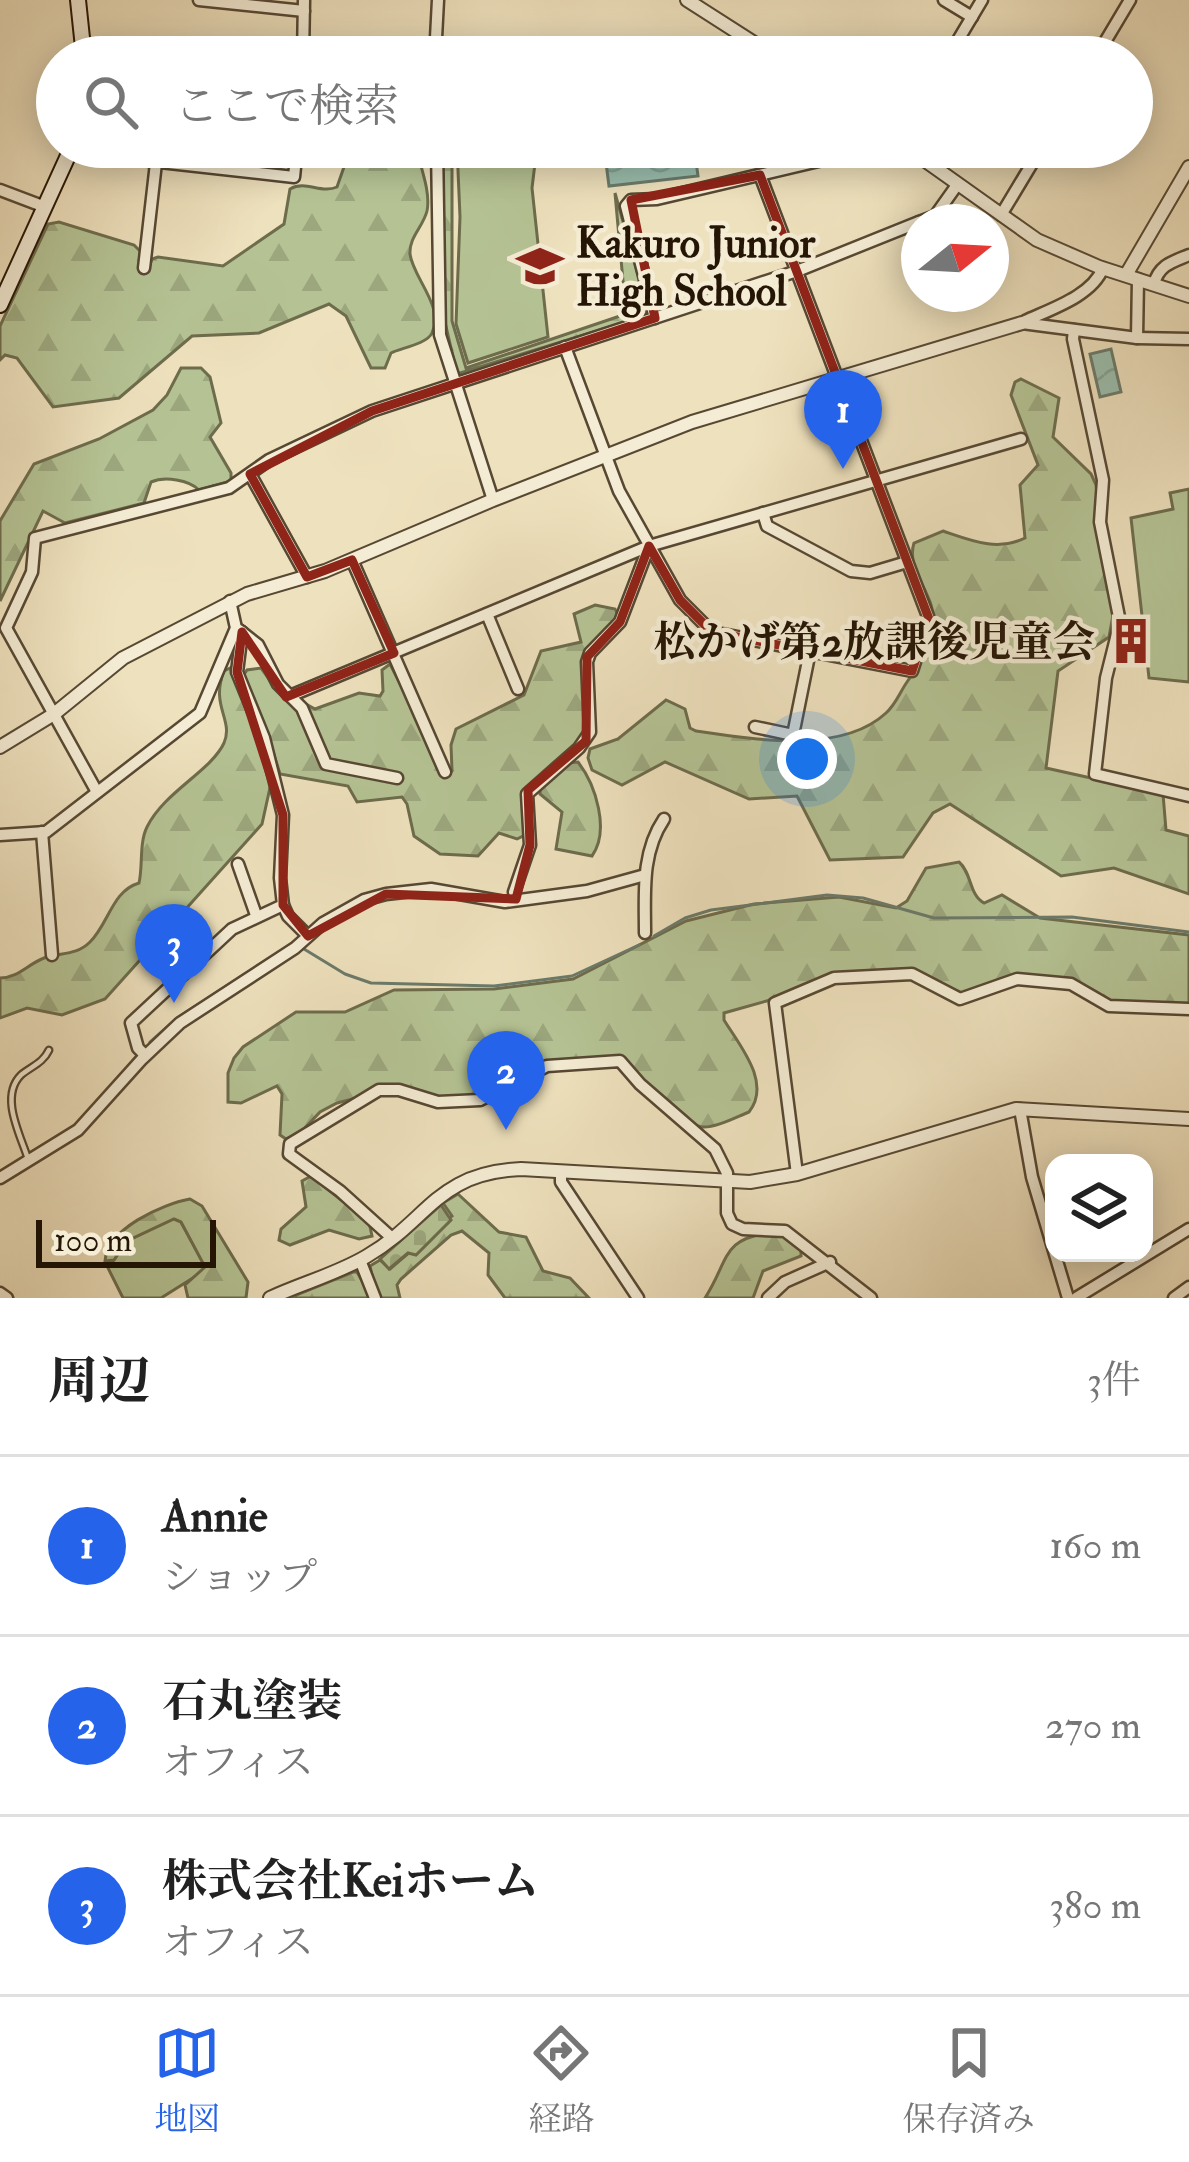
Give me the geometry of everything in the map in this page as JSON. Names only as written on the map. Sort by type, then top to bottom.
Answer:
[{"type":"main road","points":[[78,0],[82,36]]},
{"type":"main road","points":[[0,305],[63,168]]},
{"type":"street","points":[[199,0],[304,6],[303,36]]},
{"type":"street","points":[[436,36],[438,0]]},
{"type":"street","points":[[687,0],[743,36]]},
{"type":"street","points":[[944,0],[972,17]]},
{"type":"street","points":[[961,36],[982,0]]},
{"type":"street","points":[[1109,36],[1130,0]]},
{"type":"street","points":[[1137,338],[1132,277],[1189,167]]},
{"type":"street","points":[[144,268],[155,168]]},
{"type":"street","points":[[205,168],[294,177],[295,168]]},
{"type":"street","points":[[437,168],[438,322],[493,500]]},
{"type":"street","points":[[656,318],[626,206],[631,200],[657,199],[790,168]]},
{"type":"street","points":[[934,168],[985,204]]},
{"type":"street","points":[[1008,204],[1029,168]]},
{"type":"street","points":[[565,347],[619,491],[680,600],[712,632],[912,670],[929,619],[760,175]]},
{"type":"street","points":[[944,204],[957,185]]},
{"type":"street","points":[[0,190],[45,207]]},
{"type":"street","points":[[1009,221],[1036,240],[1189,296]]},
{"type":"street","points":[[97,792],[6,628],[32,572],[35,538],[220,491],[269,460],[372,411],[797,272],[901,229]]},
{"type":"street","points":[[1154,284],[1166,264],[1189,255]]},
{"type":"street","points":[[0,747],[54,714],[123,658],[230,602],[308,577],[709,417],[1022,323],[1088,289],[1103,268]]},
{"type":"street","points":[[1022,323],[1137,338],[1189,339]]},
{"type":"street","points":[[1074,330],[1103,480],[1100,522],[1120,622],[1106,678],[1095,774],[1189,796]]},
{"type":"street","points":[[290,696],[650,546],[1021,439]]},
{"type":"street","points":[[250,474],[308,577]]},
{"type":"street","points":[[763,513],[767,526],[851,571],[870,573],[907,562]]},
{"type":"street","points":[[516,898],[530,845],[527,794],[586,741],[592,722],[587,662],[620,622],[650,546]]},
{"type":"street","points":[[352,560],[445,772]]},
{"type":"street","points":[[230,602],[239,630],[237,672],[264,738],[283,815],[283,904],[302,942]]},
{"type":"street","points":[[487,614],[518,689]]},
{"type":"street","points":[[239,630],[258,646],[272,675],[308,717],[326,764],[397,778]]},
{"type":"street","points":[[0,835],[42,832],[200,713],[239,630]]},
{"type":"street","points":[[755,728],[793,735],[811,651]]},
{"type":"street","points":[[645,933],[649,850],[664,819]]},
{"type":"street","points":[[42,832],[52,955]]},
{"type":"street","points":[[238,864],[256,915]]},
{"type":"street","points":[[0,1178],[78,1130],[180,1023],[343,910],[386,894],[431,889],[506,902],[587,891],[645,875]]},
{"type":"street","points":[[145,1055],[138,1048],[131,1023],[232,929],[283,904]]},
{"type":"street","points":[[797,1174],[775,1003],[834,978],[912,974],[960,999],[1017,979],[1072,984],[1108,1006],[1189,1010]]},
{"type":"street","points":[[392,1238],[289,1154],[290,1144],[380,1090],[399,1090],[438,1102],[479,1100],[537,1069],[620,1061],[644,1088],[706,1139],[722,1160],[732,1224],[785,1231],[871,1298]]},
{"type":"street","points":[[1020,1109],[1032,1177],[1072,1298],[1189,1229]]},
{"type":"street","points":[[270,1298],[360,1260],[439,1195],[464,1181],[507,1170],[728,1182],[797,1174],[1020,1109],[1189,1119]]},
{"type":"street","points":[[562,1172],[561,1182],[638,1298]]},
{"type":"street","points":[[360,1260],[374,1298]]},
{"type":"street","points":[[768,1298],[785,1282],[830,1262]]},
{"type":"street","points":[[1174,1298],[1189,1287]]},
{"type":"lane","points":[[30,1162],[10,1106],[10,1092],[17,1079],[43,1061],[49,1050]]},
{"type":"highlighted area","points":[[760,175],[929,619],[912,671],[712,632],[680,600],[649,546],[620,622],[587,657],[586,741],[528,790],[530,845],[516,899],[386,894],[308,936],[283,905],[283,815],[237,672],[242,632],[286,697],[394,653],[352,560],[307,577],[250,474],[372,411],[655,318],[631,200]]},
{"type":"green space","points":[[344,168],[421,168],[428,204],[410,254],[432,303],[435,323],[425,340],[391,353],[385,368],[371,368],[346,316],[329,304],[259,333],[192,336],[119,398],[53,407],[17,358],[5,355],[0,360],[0,326],[48,224],[59,222],[134,245],[140,251],[144,273],[158,257],[223,266],[284,224],[290,189],[337,187]]},
{"type":"green space","points":[[443,168],[452,168],[452,321],[466,368],[620,316],[625,303],[615,193],[648,310],[645,316],[457,374],[442,309]]},
{"type":"green space","points":[[458,168],[534,168],[532,188],[548,337],[468,363],[456,324]]},
{"type":"green space","points":[[181,368],[201,368],[210,377],[221,423],[210,437],[231,481],[199,490],[183,481],[157,480],[151,482],[144,503],[65,523],[43,511],[0,601],[0,521],[34,464],[99,439],[153,410]]},
{"type":"green space","points":[[1021,379],[1059,398],[1053,437],[1091,474],[1096,485],[1113,615],[1109,637],[1058,671],[1046,768],[1163,794],[1166,830],[1189,836],[1189,894],[1114,868],[1061,876],[950,804],[933,813],[903,857],[830,860],[797,796],[749,799],[665,762],[622,785],[592,770],[590,749],[618,739],[666,700],[685,709],[690,728],[696,731],[768,740],[845,735],[886,713],[920,661],[932,631],[933,613],[914,564],[914,543],[943,531],[994,544],[1025,538],[1020,485],[1038,465],[1011,395]]},
{"type":"green space","points":[[1189,489],[1189,682],[1149,678],[1131,518],[1173,509],[1170,493]]},
{"type":"green space","points":[[595,605],[615,609],[618,616],[594,643],[586,730],[576,745],[523,792],[525,835],[517,839],[499,833],[478,856],[440,854],[414,836],[402,797],[357,802],[348,786],[280,774],[243,676],[247,670],[261,668],[275,687],[315,709],[359,693],[380,696],[382,670],[390,664],[447,776],[452,771],[456,729],[524,695],[541,651],[581,642],[574,614]]},
{"type":"green space","points":[[230,668],[255,726],[271,783],[262,824],[105,999],[62,1015],[27,1008],[0,1018],[0,978],[85,946],[123,893],[139,883],[147,827],[164,803],[224,743],[220,683]]},
{"type":"green space","points":[[578,762],[590,783],[600,821],[592,856],[556,849],[562,812],[540,794],[540,788],[567,763]]},
{"type":"green space","points":[[959,862],[984,903],[1002,895],[1040,918],[1189,935],[1189,1005],[1110,1001],[1073,980],[1017,974],[964,994],[912,970],[833,973],[770,1000],[724,1013],[751,1065],[757,1089],[749,1112],[708,1127],[682,1117],[621,1058],[536,1066],[487,1095],[438,1098],[400,1087],[337,1103],[286,1139],[280,1135],[282,1094],[277,1086],[241,1103],[228,1102],[228,1073],[234,1058],[296,1012],[345,1012],[394,990],[494,989],[573,979],[686,921],[754,904],[839,897],[896,908],[907,901],[926,868]]},
{"type":"green space","points":[[311,1176],[369,1222],[372,1236],[359,1239],[329,1230],[290,1245],[279,1240],[281,1229],[306,1207],[302,1181]]},
{"type":"green space","points":[[458,1194],[499,1232],[526,1237],[543,1271],[570,1278],[589,1298],[505,1298],[488,1275],[489,1253],[462,1231],[451,1235],[401,1279],[397,1285],[400,1298],[377,1298],[370,1266],[380,1260],[390,1269],[452,1216],[443,1203]]},
{"type":"green space","points":[[190,1199],[202,1206],[248,1282],[246,1298],[188,1298],[185,1285],[205,1267],[181,1222],[174,1219],[127,1241],[114,1260],[105,1261],[108,1249],[125,1229],[151,1212]]},
{"type":"green space","points":[[441,1205],[451,1220],[416,1255],[408,1253],[389,1269],[380,1259]]},
{"type":"green space","points":[[174,1218],[181,1222],[204,1271],[161,1298],[123,1298],[108,1268],[127,1241]]},
{"type":"green space","points":[[771,1233],[783,1235],[801,1250],[801,1256],[763,1271],[753,1298],[705,1298],[734,1246]]},
{"type":"green space","points":[[353,1272],[372,1298],[289,1298]]},
{"type":"water","points":[[607,168],[697,168],[698,176],[609,186]]},
{"type":"water","points":[[1111,349],[1121,392],[1100,397],[1090,354]]},
{"type":"waterway","points":[[654,936],[711,910],[827,895],[863,898],[934,918],[1072,917],[1189,932]]},
{"type":"waterway","points":[[150,1042],[177,1018],[290,945]]},
{"type":"waterway","points":[[304,949],[345,974],[371,983],[494,986],[572,976],[639,945]]},
{"type":"waterway","points":[[114,1083],[136,1057]]},
{"type":"place","name":"Kakuro Junior High School","points":[[540,266]]},
{"type":"place","name":"Annie","points":[[843,469]]},
{"type":"place","name":"松かげ第2放課後児童会","points":[[1131,641]]},
{"type":"place","name":"株式会社Keiホーム","points":[[174,1003]]},
{"type":"place","name":"石丸塗装","points":[[506,1130]]}]
